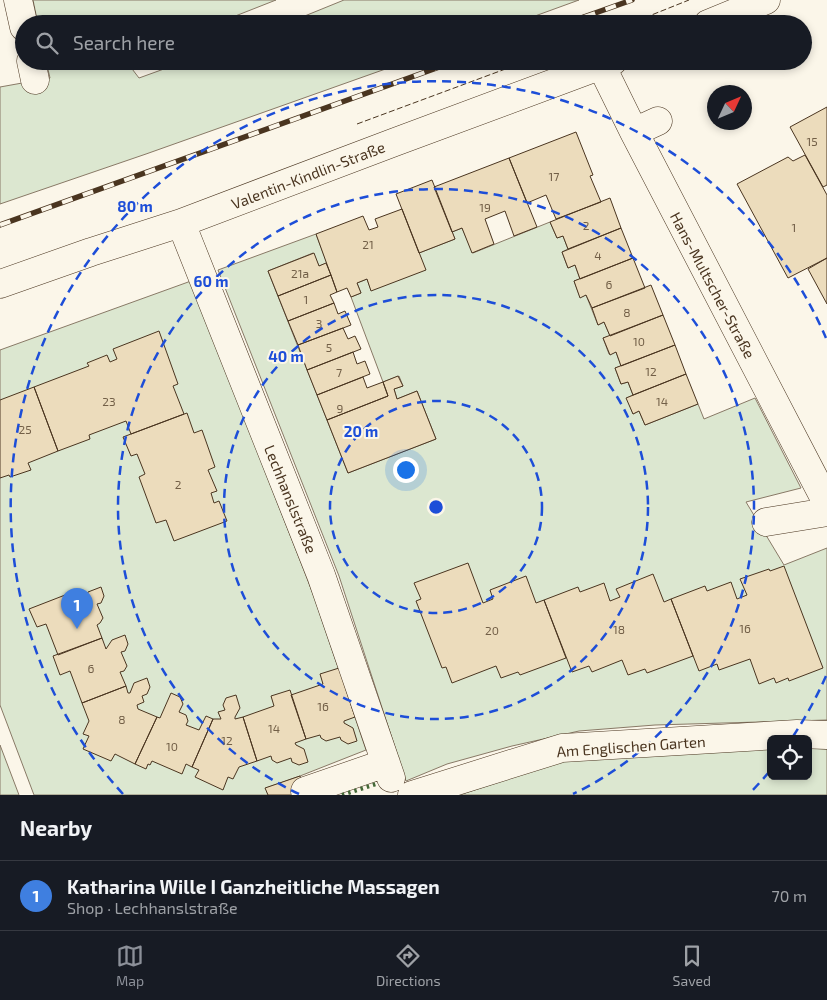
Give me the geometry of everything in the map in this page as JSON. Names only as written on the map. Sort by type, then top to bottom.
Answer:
[{"type":"street","points":[[18,0],[21,15]]},
{"type":"street","points":[[730,15],[766,0]]},
{"type":"street","name":"Valentin-Kindlin-Straße","points":[[0,284],[182,223],[588,70]]},
{"type":"street","name":"Hans-Multscher-Straße","points":[[610,70],[634,132],[826,500]]},
{"type":"street","points":[[634,132],[658,121]]},
{"type":"street","name":"Lechhanslstraße","points":[[182,223],[321,575],[388,771],[305,791]]},
{"type":"street","points":[[766,522],[826,500]]},
{"type":"street","name":"Am Englischen Garten","points":[[412,795],[562,748],[797,734],[827,735]]},
{"type":"green space","points":[[33,0],[276,0],[238,15],[36,15]]},
{"type":"green space","points":[[344,0],[579,0],[538,15],[307,15]]},
{"type":"green space","points":[[48,70],[133,70],[139,78],[161,70],[383,70],[0,204],[0,87],[50,78]]},
{"type":"green space","points":[[550,222],[557,238],[563,236],[568,249],[562,252],[568,268],[575,265],[580,279],[574,281],[580,297],[586,295],[598,325],[604,322],[610,336],[603,338],[609,354],[616,352],[621,366],[615,368],[621,384],[628,382],[633,395],[627,398],[633,414],[639,411],[645,425],[698,404],[704,419],[755,398],[801,488],[746,502],[784,565],[827,548],[827,720],[655,725],[579,731],[512,746],[447,764],[406,781],[339,576],[218,270],[316,234],[327,263],[319,266],[313,253],[268,271],[348,473],[436,439],[417,391],[397,399],[394,389],[403,386],[399,376],[383,382],[351,297],[361,293],[357,283],[367,279],[371,290],[419,253],[455,239],[452,232],[462,228],[473,253]]},
{"type":"green space","points":[[191,281],[315,599],[366,750],[266,788],[268,795],[34,795],[0,705],[0,350]]},
{"type":"green space","points":[[0,745],[19,795],[0,795]]},
{"type":"green space","points":[[812,748],[827,749],[827,795],[459,795],[566,760],[767,749],[767,780],[812,780]]},
{"type":"building","points":[[827,107],[827,185],[823,187],[790,127]]},
{"type":"building","points":[[576,132],[593,175],[590,176],[601,202],[556,219],[546,195],[527,203],[509,158]]},
{"type":"building","points":[[805,155],[827,195],[827,258],[788,278],[737,184],[788,157],[793,161]]},
{"type":"building","points":[[509,158],[537,227],[514,236],[505,211],[485,219],[494,244],[472,253],[462,228],[452,232],[434,187]]},
{"type":"building","points":[[432,180],[455,239],[419,253],[396,194]]},
{"type":"building","points":[[610,198],[621,228],[568,249],[563,236],[557,238],[550,222]]},
{"type":"building","points":[[402,209],[426,270],[371,291],[367,279],[357,283],[361,293],[351,297],[347,288],[337,292],[316,234],[363,216],[369,230],[378,227],[375,219]]},
{"type":"building","points":[[621,228],[633,258],[580,279],[575,265],[568,268],[562,252]]},
{"type":"building","points":[[314,253],[319,266],[326,263],[331,275],[278,296],[268,271]]},
{"type":"building","points":[[633,258],[645,288],[592,308],[586,295],[580,298],[574,281]]},
{"type":"building","points":[[827,258],[827,304],[808,269]]},
{"type":"building","points":[[331,275],[337,292],[330,295],[334,303],[288,321],[278,296]]},
{"type":"building","points":[[651,285],[663,315],[610,336],[604,322],[598,325],[592,308]]},
{"type":"building","points":[[334,303],[338,314],[345,311],[351,325],[298,345],[288,321]]},
{"type":"building","points":[[663,315],[675,345],[621,366],[616,352],[610,355],[603,338]]},
{"type":"building","points":[[343,328],[348,339],[355,336],[361,349],[307,370],[298,345]]},
{"type":"building","points":[[159,331],[178,384],[173,386],[184,414],[131,434],[126,421],[89,435],[90,439],[58,451],[34,387],[89,366],[87,363],[107,355],[110,362],[117,359],[113,349]]},
{"type":"building","points":[[675,345],[686,374],[633,395],[628,382],[621,384],[615,368]]},
{"type":"building","points":[[353,352],[357,364],[365,361],[370,374],[317,395],[307,370]]},
{"type":"building","points":[[686,374],[698,404],[645,425],[639,411],[633,414],[626,398]]},
{"type":"building","points":[[398,376],[403,386],[394,389],[397,399],[417,391],[436,439],[348,473],[327,420],[388,396],[383,382]]},
{"type":"building","points":[[363,377],[367,388],[383,382],[388,396],[327,420],[317,395]]},
{"type":"building","points":[[34,387],[58,451],[28,463],[31,470],[10,477],[9,475],[0,478],[0,400]]},
{"type":"building","points":[[187,413],[194,433],[202,430],[215,467],[208,470],[217,491],[211,493],[214,503],[219,501],[227,521],[174,541],[166,520],[156,523],[139,477],[145,474],[137,454],[131,456],[123,437]]},
{"type":"building","points":[[468,563],[483,603],[493,599],[490,590],[526,576],[536,603],[544,600],[566,658],[520,675],[518,672],[501,678],[496,666],[452,683],[446,667],[442,668],[416,601],[421,599],[414,583]]},
{"type":"building","points":[[784,566],[823,668],[789,681],[788,678],[776,683],[774,678],[759,684],[750,659],[719,670],[717,664],[699,671],[671,599],[705,586],[707,591],[731,582],[737,599],[747,595],[740,579]]},
{"type":"building","points":[[653,574],[664,602],[671,599],[693,656],[647,673],[645,669],[628,675],[622,660],[592,672],[589,666],[572,672],[544,600],[578,587],[580,592],[604,583],[610,601],[620,597],[616,589]]},
{"type":"building","points":[[101,587],[104,596],[101,603],[97,604],[103,618],[97,625],[102,638],[58,655],[46,624],[37,627],[29,609],[78,590],[82,601],[88,592]]},
{"type":"building","points":[[125,635],[128,644],[125,651],[121,652],[127,666],[124,671],[120,672],[126,686],[82,703],[70,671],[60,675],[53,656],[102,638],[106,649],[112,640]]},
{"type":"building","points":[[339,668],[355,717],[344,721],[344,723],[353,728],[357,741],[348,744],[341,740],[340,737],[326,741],[320,735],[306,739],[291,695],[323,684],[320,674]]},
{"type":"building","points":[[147,678],[150,687],[147,694],[142,696],[144,702],[137,705],[138,709],[157,717],[135,764],[115,754],[111,761],[83,749],[89,736],[83,734],[89,721],[82,703],[126,686],[128,693],[130,693],[134,683]]},
{"type":"building","points":[[290,690],[306,739],[295,743],[304,749],[308,762],[299,765],[292,762],[291,758],[277,763],[272,760],[271,756],[257,761],[243,717],[274,706],[271,696]]},
{"type":"building","points":[[171,693],[180,697],[183,704],[179,712],[186,715],[188,721],[186,725],[199,730],[206,716],[213,719],[192,767],[186,764],[182,774],[152,761],[146,769],[135,764],[157,717],[160,718]]},
{"type":"building","points":[[236,695],[240,708],[235,719],[243,717],[257,761],[239,767],[233,779],[228,777],[223,790],[195,777],[199,770],[192,767],[213,719],[221,719],[218,712],[225,710],[223,705],[226,698]]},
{"type":"building","points":[[300,776],[306,795],[268,795],[265,788]]},
{"type":"railway","points":[[590,15],[632,0]]},
{"type":"railway","points":[[0,225],[431,70]]},
{"type":"hedge","points":[[342,795],[376,784]]},
{"type":"fence","points":[[652,15],[689,0]]},
{"type":"fence","points":[[357,124],[503,70]]},
{"type":"place","name":"Katharina Wille I Ganzheitliche Massagen","points":[[77,629]]}]
